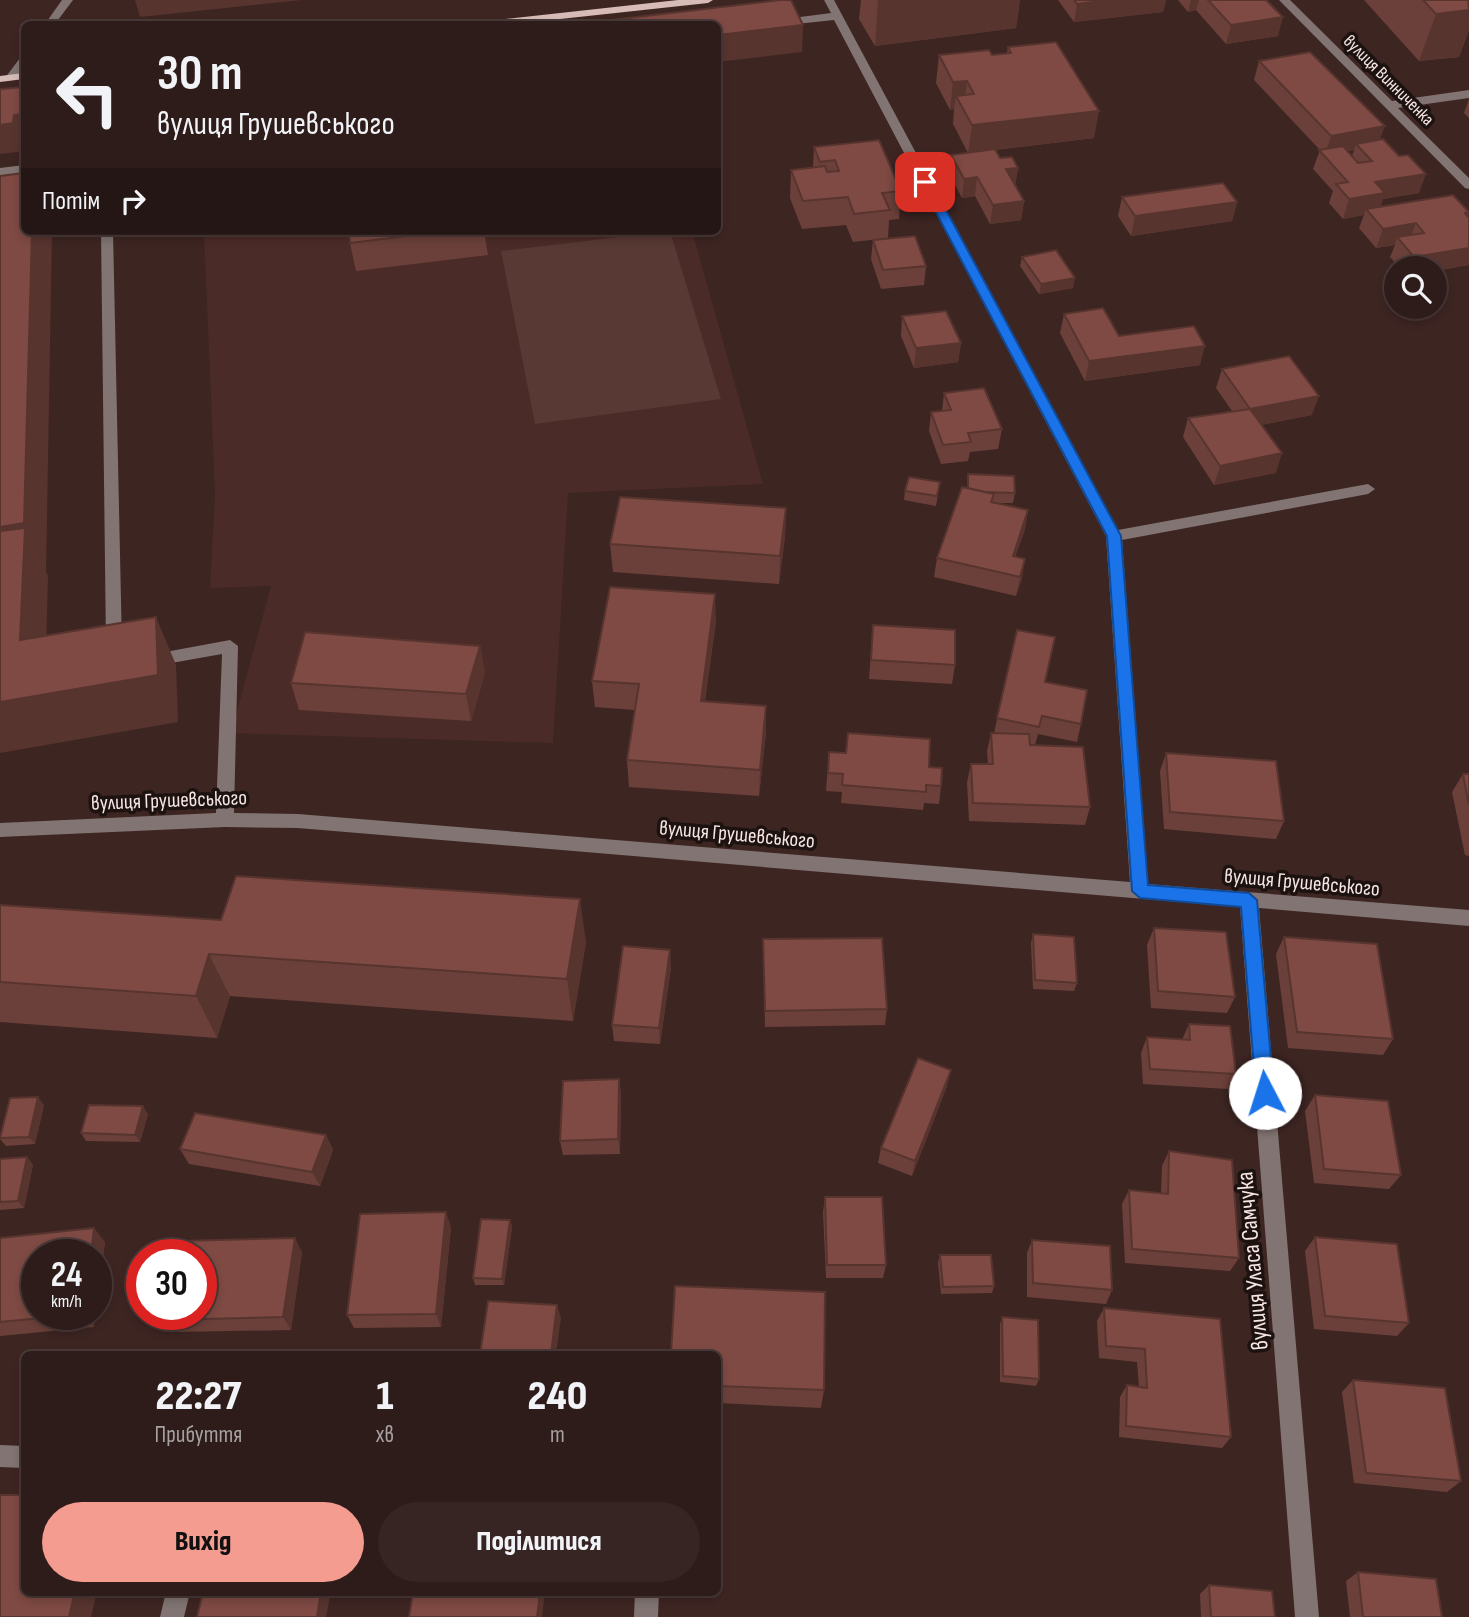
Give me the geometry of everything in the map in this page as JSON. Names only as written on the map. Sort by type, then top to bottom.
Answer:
[{"type":"main road","points":[[516,21],[708,0]]},
{"type":"street","points":[[52,21],[68,0]]},
{"type":"street","points":[[829,0],[1114,536],[1140,891]]},
{"type":"street","name":"вулиця Винниченка","points":[[1284,0],[1469,185]]},
{"type":"street","points":[[757,25],[837,16]]},
{"type":"street","points":[[6,78],[21,63]]},
{"type":"street","points":[[1391,105],[1469,94]]},
{"type":"street","points":[[0,172],[21,169]]},
{"type":"street","points":[[107,235],[121,666],[230,646],[225,820]]},
{"type":"street","points":[[1114,536],[1368,489]]},
{"type":"street","name":"вулиця Грушевського","points":[[0,830],[225,820],[298,821],[1469,918]]},
{"type":"street","name":"вулиця Уласа Самчука","points":[[1249,900],[1307,1617]]},
{"type":"street","points":[[0,1455],[21,1457]]},
{"type":"street","points":[[173,1617],[177,1596]]},
{"type":"street","points":[[646,1596],[646,1617]]},
{"type":"shaded area","points":[[204,235],[693,235],[763,484],[568,493],[553,743],[231,733],[271,586],[210,588],[215,494]]},
{"type":"shaded area","points":[[636,235],[671,235],[721,399],[535,424],[501,251]]},
{"type":"building","points":[[791,0],[803,25],[721,35],[721,21],[603,21]]},
{"type":"building","points":[[1074,0],[1109,0],[1077,4]]},
{"type":"building","points":[[1208,0],[1266,0],[1283,17],[1231,25]]},
{"type":"building","points":[[1423,0],[1468,0],[1469,10],[1436,14]]},
{"type":"building","points":[[1056,42],[1099,111],[972,125],[956,96],[974,94],[967,81],[953,82],[939,55],[989,50],[992,55],[1011,53],[1008,47]]},
{"type":"building","points":[[1310,52],[1385,126],[1331,136],[1259,61]]},
{"type":"building","points":[[21,87],[21,114],[14,115],[13,123],[0,125],[0,89]]},
{"type":"building","points":[[1383,139],[1399,156],[1408,155],[1426,174],[1375,182],[1385,193],[1349,199],[1336,184],[1348,182],[1319,150],[1343,146],[1358,163],[1372,161],[1356,144]]},
{"type":"building","points":[[879,140],[901,191],[882,193],[890,210],[854,214],[848,197],[803,201],[791,170],[825,166],[827,172],[839,171],[835,160],[820,162],[814,147]]},
{"type":"building","points":[[995,149],[1000,158],[1012,157],[1018,168],[1006,169],[1024,201],[993,205],[977,177],[964,179],[951,155]]},
{"type":"building","points":[[21,173],[21,235],[32,235],[24,523],[0,527],[0,176]]},
{"type":"building","points":[[1223,183],[1237,202],[1135,216],[1122,197]]},
{"type":"building","points":[[1453,195],[1469,212],[1465,213],[1469,218],[1469,248],[1413,256],[1397,237],[1424,233],[1416,223],[1383,229],[1366,209]]},
{"type":"building","points":[[349,235],[416,235],[350,243]]},
{"type":"building","points":[[915,236],[926,266],[883,270],[873,240]]},
{"type":"building","points":[[1056,250],[1075,278],[1041,284],[1022,257]]},
{"type":"building","points":[[1103,308],[1119,336],[1194,326],[1205,346],[1089,361],[1064,314]]},
{"type":"building","points":[[946,311],[961,343],[916,348],[902,316]]},
{"type":"building","points":[[1289,356],[1319,396],[1250,409],[1222,369]]},
{"type":"building","points":[[984,388],[1002,429],[968,433],[971,442],[943,445],[931,412],[951,410],[944,393]]},
{"type":"building","points":[[1250,409],[1282,453],[1220,466],[1188,418]]},
{"type":"building","points":[[968,474],[1014,476],[1015,493],[984,492],[968,488]]},
{"type":"building","points":[[909,477],[940,482],[937,496],[905,491]]},
{"type":"building","points":[[962,487],[994,494],[991,502],[1028,510],[1013,556],[1025,559],[1020,577],[937,558]]},
{"type":"building","points":[[620,497],[786,508],[780,556],[610,544]]},
{"type":"building","points":[[25,528],[20,640],[156,617],[158,675],[0,702],[0,531]]},
{"type":"building","points":[[610,587],[715,594],[701,701],[766,706],[760,770],[627,760],[639,684],[592,681]]},
{"type":"building","points":[[873,625],[955,630],[955,665],[871,660]]},
{"type":"building","points":[[1017,630],[1055,637],[1045,682],[1087,690],[1081,724],[1042,716],[1039,727],[997,718]]},
{"type":"building","points":[[305,632],[480,646],[466,694],[291,683]]},
{"type":"building","points":[[848,733],[930,739],[929,767],[942,768],[941,786],[926,785],[926,792],[842,785],[843,774],[828,773],[829,752],[846,753]]},
{"type":"building","points":[[991,733],[1029,734],[1030,745],[1083,747],[1090,807],[973,803],[971,764],[993,764]]},
{"type":"building","points":[[1166,753],[1276,761],[1284,821],[1170,812]]},
{"type":"building","points":[[1463,774],[1469,774],[1469,806]]},
{"type":"building","points":[[236,876],[580,899],[567,979],[209,954],[196,996],[0,982],[0,905],[221,920]]},
{"type":"building","points":[[1154,928],[1226,932],[1235,997],[1158,991]]},
{"type":"building","points":[[1033,934],[1074,937],[1077,983],[1035,980]]},
{"type":"building","points":[[1284,937],[1377,944],[1393,1039],[1297,1032]]},
{"type":"building","points":[[882,938],[887,1009],[765,1011],[763,939]]},
{"type":"building","points":[[623,946],[670,950],[659,1028],[612,1025]]},
{"type":"building","points":[[1189,1024],[1230,1026],[1236,1074],[1150,1069],[1147,1037],[1190,1040]]},
{"type":"building","points":[[918,1058],[951,1070],[915,1161],[881,1148]]},
{"type":"building","points":[[619,1079],[618,1139],[560,1141],[563,1081]]},
{"type":"building","points":[[1315,1095],[1388,1101],[1401,1175],[1324,1169]]},
{"type":"building","points":[[38,1097],[29,1137],[0,1138],[10,1098]]},
{"type":"building","points":[[89,1105],[143,1106],[135,1135],[81,1133]]},
{"type":"building","points":[[195,1113],[326,1135],[312,1172],[180,1149]]},
{"type":"building","points":[[1169,1151],[1232,1160],[1239,1258],[1132,1249],[1129,1190],[1168,1194]]},
{"type":"building","points":[[27,1157],[18,1201],[0,1202],[0,1159]]},
{"type":"building","points":[[825,1197],[882,1197],[886,1265],[827,1265]]},
{"type":"building","points":[[446,1212],[436,1314],[347,1315],[360,1214]]},
{"type":"building","points":[[481,1219],[510,1220],[502,1279],[473,1278]]},
{"type":"building","points":[[94,1228],[93,1239],[21,1239],[21,1320],[0,1322],[0,1238]]},
{"type":"building","points":[[1315,1237],[1397,1244],[1409,1323],[1325,1316]]},
{"type":"building","points":[[295,1238],[283,1317],[217,1319],[217,1240]]},
{"type":"building","points":[[1032,1240],[1110,1246],[1112,1290],[1033,1283]]},
{"type":"building","points":[[940,1255],[991,1255],[994,1286],[943,1287]]},
{"type":"building","points":[[675,1286],[825,1292],[824,1390],[721,1386],[721,1351],[671,1351]]},
{"type":"building","points":[[488,1301],[557,1305],[551,1351],[480,1351]]},
{"type":"building","points":[[1104,1308],[1220,1319],[1231,1437],[1126,1426],[1127,1385],[1147,1388],[1145,1349],[1106,1346]]},
{"type":"building","points":[[1002,1317],[1038,1320],[1039,1379],[1003,1376]]},
{"type":"building","points":[[1353,1380],[1445,1388],[1461,1481],[1366,1473]]},
{"type":"building","points":[[0,1495],[21,1495],[21,1596],[74,1596],[69,1617],[0,1617]]},
{"type":"building","points":[[1358,1572],[1436,1579],[1442,1617],[1363,1617]]},
{"type":"building","points":[[1209,1585],[1272,1591],[1275,1617],[1211,1617]]},
{"type":"building","points":[[202,1596],[320,1596],[317,1617],[197,1617]]},
{"type":"building","points":[[412,1596],[540,1596],[537,1617],[409,1617]]},
{"type":"route","points":[[925,182],[1114,536],[1140,891],[1249,900],[1265,1093]]}]
